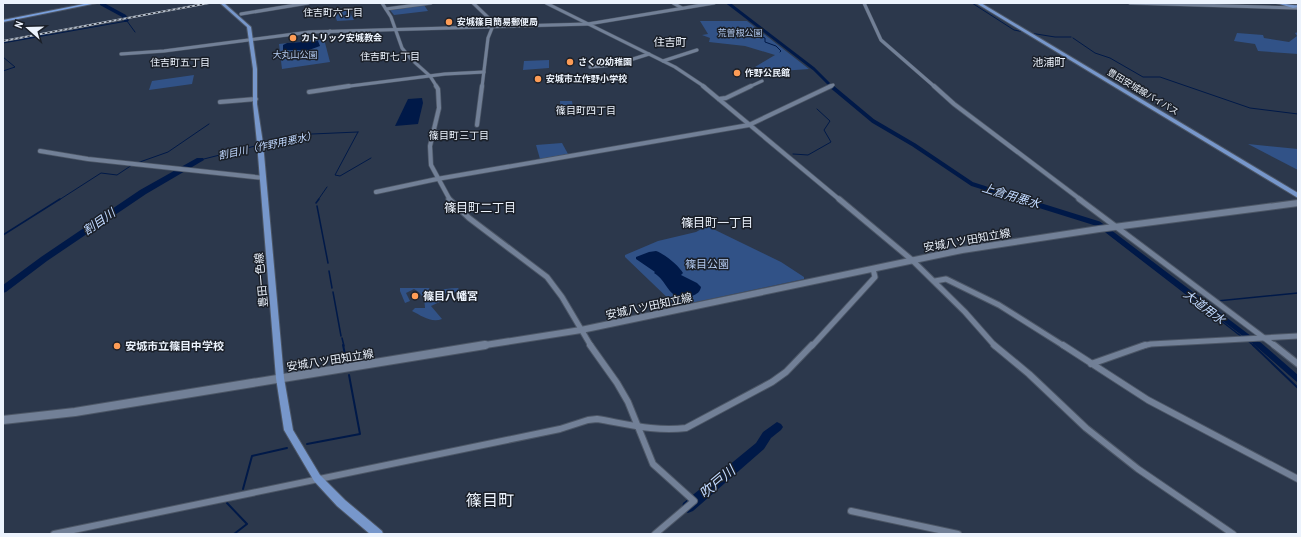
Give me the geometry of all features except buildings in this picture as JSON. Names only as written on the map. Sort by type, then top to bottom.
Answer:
[{"type":"highway","points":[[3,20],[90,3]]},
{"type":"highway","points":[[3,20],[96,3]]},
{"type":"main road","name":"豊田一色線","points":[[222,3],[249,27],[249,39],[255,69],[255,104],[264,178],[280,378],[290,430],[317,478],[341,503],[378,534]]},
{"type":"main road","name":"豊田安城線バイパス","points":[[978,3],[1298,196]]},
{"type":"main road","name":"豊田安城線バイパス","points":[[982,3],[1298,193]]},
{"type":"main road","points":[[1278,3],[1298,7]]},
{"type":"main road","name":"安城八ツ田知立線","points":[[3,420],[75,412],[581,330],[968,249],[1099,229],[1298,203]]},
{"type":"street","points":[[241,14],[308,3]]},
{"type":"street","points":[[382,3],[386,9],[402,48],[411,59],[430,76],[438,89],[440,100],[430,146],[431,165],[448,198],[460,211],[547,277],[562,297],[581,330],[628,402],[653,464],[694,501],[655,534]]},
{"type":"street","points":[[386,9],[431,3]]},
{"type":"street","points":[[473,3],[494,23],[488,38],[477,125]]},
{"type":"street","points":[[546,3],[663,61],[687,75],[912,260],[965,312],[994,346],[1029,374],[1086,428],[1144,473],[1233,534]]},
{"type":"street","points":[[673,3],[682,8]]},
{"type":"street","points":[[121,54],[159,52],[249,39],[330,31],[588,24],[714,3]]},
{"type":"street","points":[[864,3],[881,40],[954,104],[1298,364]]},
{"type":"street","points":[[1130,3],[1293,7]]},
{"type":"street","points":[[325,38],[330,31]]},
{"type":"street","points":[[663,61],[697,50]]},
{"type":"street","points":[[590,67],[609,66],[649,54]]},
{"type":"street","points":[[309,92],[389,80],[484,72]]},
{"type":"street","points":[[719,100],[762,81]]},
{"type":"street","points":[[376,192],[438,179],[749,125],[831,85]]},
{"type":"street","points":[[220,102],[256,99]]},
{"type":"street","points":[[40,151],[88,159],[264,178]]},
{"type":"street","points":[[54,534],[317,478],[560,429],[588,420],[609,420],[654,429],[670,430],[686,428],[772,382],[796,363],[875,277],[873,269]]},
{"type":"street","points":[[934,281],[946,279],[974,292],[1042,331],[1148,400],[1298,479]]},
{"type":"street","points":[[1091,364],[1143,346],[1298,336]]},
{"type":"street","points":[[851,511],[958,534]]},
{"type":"green space","points":[[424,5],[428,11],[394,15],[390,10]]},
{"type":"green space","points":[[348,9],[354,20],[337,21],[334,12]]},
{"type":"green space","name":"荒曽根公園","points":[[700,21],[747,21],[809,69],[781,71],[773,74],[755,67],[775,55],[745,46],[709,42],[710,38],[702,35],[708,34]]},
{"type":"green space","points":[[1298,32],[1298,54],[1258,51],[1255,44],[1234,41],[1237,33],[1263,35],[1264,38],[1289,42],[1297,36],[1295,33]]},
{"type":"green space","name":"大丸山公園","points":[[324,39],[330,62],[282,69],[279,44]]},
{"type":"green space","points":[[549,60],[549,68],[523,70],[524,61]]},
{"type":"green space","points":[[194,75],[192,84],[149,90],[152,81]]},
{"type":"green space","points":[[560,101],[572,101],[574,115],[561,116]]},
{"type":"green space","points":[[562,143],[568,154],[540,159],[536,145]]},
{"type":"green space","points":[[1248,144],[1298,149],[1298,170]]},
{"type":"green space","name":"篠目公園","points":[[707,226],[781,262],[804,277],[804,279],[677,306],[625,257],[625,255],[658,241],[696,232]]},
{"type":"green space","points":[[400,288],[429,288],[430,290],[433,290],[458,288],[461,292],[436,294],[433,298],[434,300],[450,297],[431,306],[442,319],[434,320],[412,311],[415,308],[425,308],[424,300],[419,293],[414,289],[406,293],[410,301],[405,303]]},
{"type":"shaded area","points":[[318,41],[320,46],[309,50],[283,50],[283,45],[287,43]]},
{"type":"shaded area","points":[[422,98],[423,103],[418,124],[395,126],[408,99]]},
{"type":"shaded area","points":[[656,251],[667,257],[675,264],[683,273],[681,275],[697,283],[701,287],[698,293],[684,298],[674,295],[654,273],[655,272],[636,259],[636,257]]},
{"type":"waterway","name":"上倉用悪水","points":[[728,3],[814,69],[831,86]]},
{"type":"waterway","points":[[972,3],[1014,30],[1024,32]]},
{"type":"waterway","points":[[102,4],[124,16],[127,21]]},
{"type":"waterway","points":[[3,43],[127,21],[135,32]]},
{"type":"waterway","points":[[1030,33],[1055,37],[1071,37]]},
{"type":"waterway","points":[[22,39],[47,34]]},
{"type":"waterway","points":[[757,35],[765,38],[765,42],[776,46],[781,51],[780,52]]},
{"type":"waterway","points":[[1073,38],[1095,53],[1110,58],[1143,77],[1160,77],[1250,108],[1298,114]]},
{"type":"waterway","points":[[3,57],[15,67],[3,71]]},
{"type":"waterway","name":"上倉用悪水","points":[[831,86],[873,121],[914,145],[972,184],[1022,200]]},
{"type":"waterway","points":[[793,154],[808,155],[831,142],[824,130],[830,121],[817,109]]},
{"type":"waterway","points":[[137,163],[168,152],[209,124]]},
{"type":"waterway","name":"割目川（作野用悪水）","points":[[263,144],[312,134],[358,132],[335,175],[340,176],[371,158]]},
{"type":"waterway","name":"割目川（作野用悪水）","points":[[200,160],[259,145]]},
{"type":"waterway","name":"割目川","points":[[3,290],[44,259],[143,192],[200,160]]},
{"type":"waterway","points":[[59,200],[101,173],[117,175],[132,165]]},
{"type":"waterway","points":[[318,200],[327,187]]},
{"type":"waterway","points":[[3,235],[60,199]]},
{"type":"waterway","points":[[316,203],[319,199]]},
{"type":"waterway","name":"大道用水","points":[[1019,199],[1099,224],[1260,346]]},
{"type":"waterway","points":[[317,206],[328,263]]},
{"type":"waterway","name":"大道用水","points":[[1106,232],[1242,337]]},
{"type":"waterway","points":[[329,271],[332,288]]},
{"type":"waterway","points":[[333,292],[341,336]]},
{"type":"waterway","points":[[1217,301],[1298,293]]},
{"type":"waterway","points":[[342,338],[344,346]]},
{"type":"waterway","name":"大道用水","points":[[1247,340],[1254,346]]},
{"type":"waterway","points":[[343,345],[347,363]]},
{"type":"waterway","name":"大道用水","points":[[1253,345],[1298,388]]},
{"type":"waterway","name":"上倉用悪水","points":[[1259,345],[1298,379]]},
{"type":"waterway","points":[[307,444],[360,434],[349,375]]},
{"type":"waterway","name":"吹戸川","points":[[688,507],[760,446],[767,435],[777,427]]},
{"type":"waterway","points":[[243,489],[252,456],[287,448]]},
{"type":"waterway","points":[[227,503],[247,524],[234,534]]},
{"type":"railway","points":[[3,41],[209,3]]},
{"type":"place","name":"安城篠目簡易郵便局","points":[[449,22]]},
{"type":"place","name":"カトリック安城教会","points":[[293,38]]},
{"type":"place","name":"さくの幼稚園","points":[[570,62]]},
{"type":"place","name":"作野公民館","points":[[737,73]]},
{"type":"place","name":"安城市立作野小学校","points":[[538,79]]},
{"type":"place","name":"篠目八幡宮","points":[[415,296]]},
{"type":"place","name":"安城市立篠目中学校","points":[[117,346]]},
{"type":"district","name":"住吉町六丁目","points":[[333,12]]},
{"type":"district","name":"住吉町","points":[[670,42]]},
{"type":"district","name":"住吉町七丁目","points":[[390,56]]},
{"type":"district","name":"住吉町五丁目","points":[[180,62]]},
{"type":"district","name":"池浦町","points":[[1049,62]]},
{"type":"district","name":"篠目町四丁目","points":[[586,110]]},
{"type":"district","name":"篠目町三丁目","points":[[459,135]]},
{"type":"district","name":"篠目町二丁目","points":[[480,208]]},
{"type":"district","name":"篠目町一丁目","points":[[717,223]]},
{"type":"district","name":"篠目町","points":[[490,500]]}]
